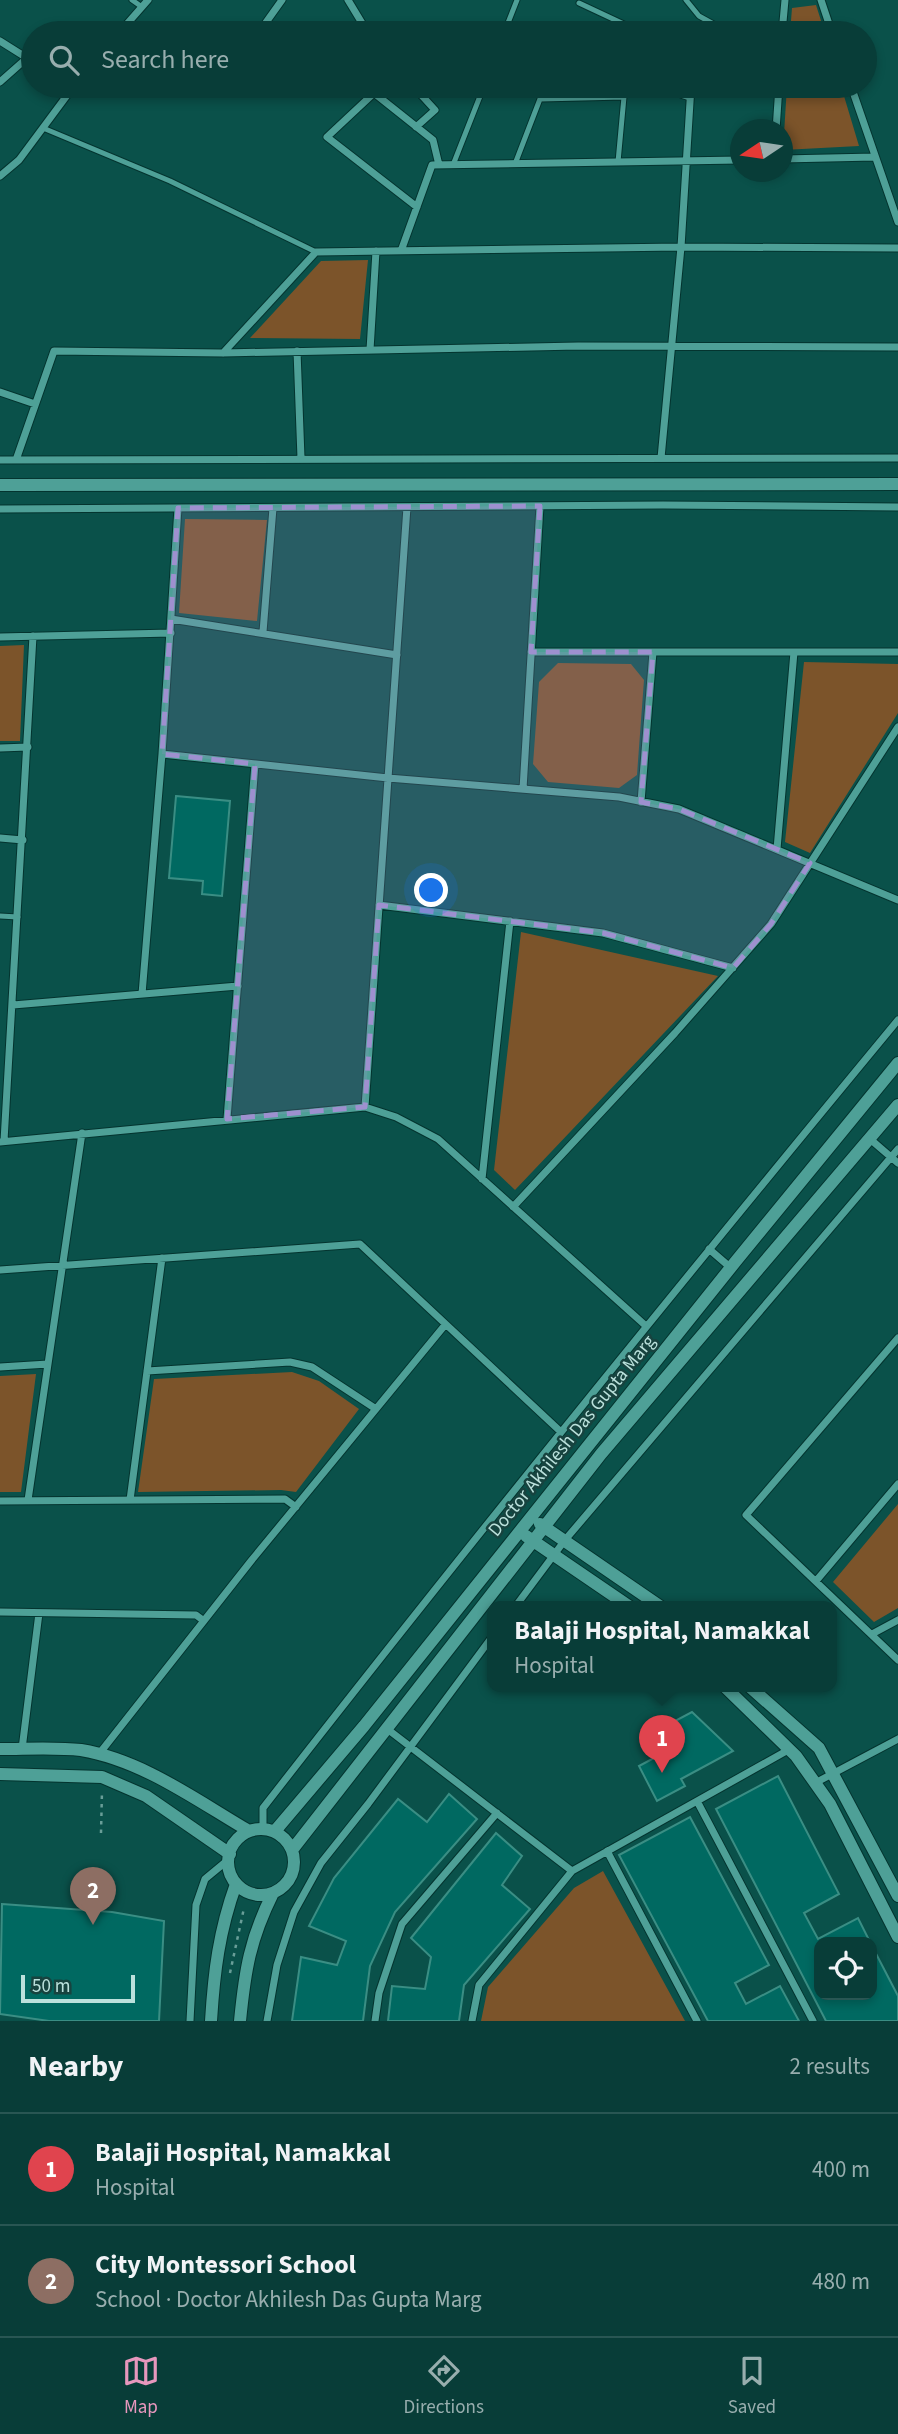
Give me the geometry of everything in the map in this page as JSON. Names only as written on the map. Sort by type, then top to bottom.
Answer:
[{"type":"street","points":[[130,21],[148,0]]},
{"type":"street","points":[[267,21],[282,0]]},
{"type":"street","points":[[348,0],[361,21]]},
{"type":"street","points":[[783,21],[785,0]]},
{"type":"street","points":[[821,0],[828,21]]},
{"type":"street","points":[[0,41],[21,54]]},
{"type":"street","points":[[0,82],[21,63]]},
{"type":"street","points":[[0,176],[19,160],[65,98]]},
{"type":"street","points":[[369,98],[327,137],[417,207]]},
{"type":"street","points":[[380,98],[433,140],[439,165]]},
{"type":"street","points":[[416,127],[435,110],[424,98]]},
{"type":"street","points":[[661,458],[681,247],[690,98]]},
{"type":"street","points":[[777,119],[778,98]]},
{"type":"street","points":[[854,98],[898,222]]},
{"type":"street","points":[[793,159],[875,157]]},
{"type":"street","points":[[401,251],[432,165],[730,160]]},
{"type":"street","points":[[223,353],[316,252],[681,247],[898,248]]},
{"type":"street","points":[[370,350],[376,251]]},
{"type":"street","points":[[16,460],[54,351],[223,353],[671,346],[898,346]]},
{"type":"street","points":[[297,351],[301,458]]},
{"type":"street","points":[[0,392],[35,404]]},
{"type":"street","points":[[0,460],[898,458]]},
{"type":"street","points":[[0,485],[898,484]]},
{"type":"street","points":[[523,789],[540,506]]},
{"type":"street","points":[[365,1107],[408,507]]},
{"type":"street","points":[[0,509],[898,507]]},
{"type":"street","points":[[142,994],[172,619],[178,508]]},
{"type":"street","points":[[263,632],[273,508]]},
{"type":"street","points":[[172,619],[397,655]]},
{"type":"street","points":[[0,637],[170,633]]},
{"type":"street","points":[[33,636],[13,1005],[2,1141],[365,1107],[396,1117],[438,1139],[646,1326]]},
{"type":"street","points":[[531,652],[898,652]]},
{"type":"street","points":[[641,802],[653,652]]},
{"type":"street","points":[[777,849],[794,652]]},
{"type":"street","points":[[513,1207],[676,1033],[771,924],[898,727]]},
{"type":"street","points":[[0,748],[28,747]]},
{"type":"street","points":[[162,754],[388,778],[619,797],[679,809],[898,900]]},
{"type":"street","points":[[227,1119],[255,764]]},
{"type":"street","points":[[0,838],[23,840]]},
{"type":"street","points":[[379,905],[603,933],[733,968]]},
{"type":"street","points":[[482,1179],[510,921]]},
{"type":"street","points":[[13,1005],[238,986]]},
{"type":"street","points":[[269,1830],[263,1808],[373,1666],[646,1326],[898,1020]]},
{"type":"street","name":"Doctor Akhilesh Das Gupta Marg","points":[[269,1830],[364,1726],[898,1063]]},
{"type":"street","name":"Doctor Akhilesh Das Gupta Marg","points":[[292,1850],[601,1454],[898,1105]]},
{"type":"street","points":[[28,1500],[82,1133]]},
{"type":"street","points":[[870,1139],[898,1163]]},
{"type":"street","points":[[519,1601],[565,1540],[898,1149]]},
{"type":"street","points":[[0,1270],[360,1244],[561,1432]]},
{"type":"street","points":[[709,1249],[731,1268]]},
{"type":"street","points":[[130,1500],[162,1258]]},
{"type":"street","points":[[722,1280],[738,1293]]},
{"type":"street","points":[[99,1754],[445,1325]]},
{"type":"street","points":[[898,1338],[747,1515],[898,1660]]},
{"type":"street","points":[[147,1371],[290,1362],[312,1367],[376,1409]]},
{"type":"street","points":[[0,1367],[48,1364]]},
{"type":"street","points":[[816,1581],[898,1484]]},
{"type":"street","points":[[0,1501],[285,1499],[296,1507]]},
{"type":"street","points":[[531,1518],[652,1601]]},
{"type":"street","points":[[520,1531],[621,1601]]},
{"type":"street","points":[[0,1612],[196,1615],[204,1621]]},
{"type":"street","points":[[22,1749],[39,1612]]},
{"type":"street","points":[[872,1634],[898,1620]]},
{"type":"street","points":[[267,2021],[276,1965],[294,1912],[321,1863],[487,1644]]},
{"type":"street","points":[[729,1692],[790,1749],[830,1804],[898,1937]]},
{"type":"street","points":[[756,1692],[819,1748],[898,1896]]},
{"type":"street","points":[[386,1728],[572,1871]]},
{"type":"street","points":[[815,1783],[898,1739]]},
{"type":"street","points":[[0,1749],[78,1750],[99,1754],[147,1772],[249,1831]]},
{"type":"street","points":[[472,2021],[479,1985],[572,1871],[790,1749]]},
{"type":"street","points":[[0,1774],[102,1777],[146,1796],[229,1857]]},
{"type":"street","points":[[697,1801],[813,2021]]},
{"type":"street","points":[[375,2021],[379,1993],[402,1924],[497,1813]]},
{"type":"street","points":[[190,2021],[197,1905],[205,1879],[229,1857],[239,1837],[249,1831],[269,1830],[286,1840],[292,1850],[292,1876],[283,1887],[273,1893],[259,1896],[236,1884],[230,1873],[229,1857]]},
{"type":"street","points":[[607,1851],[697,2021]]},
{"type":"street","points":[[211,2021],[215,1962],[225,1914],[236,1884]]},
{"type":"street","points":[[240,2021],[245,1968],[258,1923],[273,1893]]},
{"type":"lane","points":[[132,0],[142,7]]},
{"type":"lane","points":[[509,21],[517,0]]},
{"type":"lane","points":[[687,0],[699,16],[708,21]]},
{"type":"lane","points":[[579,4],[617,21]]},
{"type":"lane","points":[[453,164],[479,98]]},
{"type":"lane","points":[[515,164],[540,99],[582,98]]},
{"type":"lane","points":[[618,162],[624,98]]},
{"type":"lane","points":[[43,128],[170,181],[316,252]]},
{"type":"lane","points":[[0,916],[18,917]]},
{"type":"lane","points":[[0,1063],[9,1063]]},
{"type":"path","points":[[101,1833],[102,1777]]},
{"type":"path","points":[[228,1983],[247,1892]]},
{"type":"highlighted area","points":[[540,506],[531,652],[653,652],[641,802],[679,809],[810,863],[771,924],[733,968],[603,933],[379,905],[365,1107],[227,1119],[255,764],[162,754],[178,508]]},
{"type":"shaded area","points":[[816,5],[821,21],[791,21],[792,8]]},
{"type":"shaded area","points":[[786,98],[845,98],[859,146],[793,149],[793,119],[785,119]]},
{"type":"shaded area","points":[[368,260],[360,339],[250,338],[321,261]]},
{"type":"shaded area","points":[[185,519],[267,520],[257,621],[179,613]]},
{"type":"shaded area","points":[[24,645],[20,741],[0,741],[0,646]]},
{"type":"shaded area","points":[[804,662],[898,664],[898,713],[810,853],[785,842]]},
{"type":"shaded area","points":[[558,663],[631,664],[644,680],[637,775],[619,788],[548,782],[533,764],[539,682]]},
{"type":"shaded area","points":[[521,932],[718,976],[515,1190],[494,1170]]},
{"type":"shaded area","points":[[292,1372],[319,1381],[359,1409],[296,1492],[138,1492],[154,1379]]},
{"type":"shaded area","points":[[36,1374],[21,1492],[0,1492],[0,1376]]},
{"type":"shaded area","points":[[898,1504],[898,1608],[874,1622],[833,1582]]},
{"type":"shaded area","points":[[603,1871],[685,2021],[481,2021],[488,1987],[574,1888]]},
{"type":"building","points":[[176,796],[230,801],[222,896],[202,894],[203,881],[169,878]]},
{"type":"building","points":[[692,1712],[733,1751],[681,1779],[685,1786],[657,1801],[639,1766],[671,1749],[660,1729]]},
{"type":"building","points":[[778,1776],[839,1894],[804,1913],[817,1937],[814,1937],[814,1998],[716,1809]]},
{"type":"building","points":[[449,1794],[477,1819],[395,1912],[370,1966],[363,2021],[292,2021],[301,1957],[337,1965],[346,1941],[309,1926],[334,1878],[398,1799],[427,1822]]},
{"type":"building","points":[[690,1817],[769,1965],[735,1983],[746,2004],[780,1986],[799,2021],[708,2021],[619,1855]]},
{"type":"building","points":[[496,1833],[522,1856],[502,1885],[530,1909],[464,1985],[459,2021],[388,2021],[392,1986],[425,1989],[431,1957],[411,1938]]},
{"type":"building","points":[[2,1904],[112,1912],[164,1921],[159,2021],[49,2021],[0,2014]]},
{"type":"building","points":[[858,1918],[868,1937],[822,1937]]},
{"type":"building","points":[[877,1956],[898,1996],[898,2021],[826,2021],[815,2000],[877,2000]]},
{"type":"place","name":"Balaji Hospital, Namakkal","points":[[662,1773]]},
{"type":"place","name":"City Montessori School","points":[[93,1925]]}]
